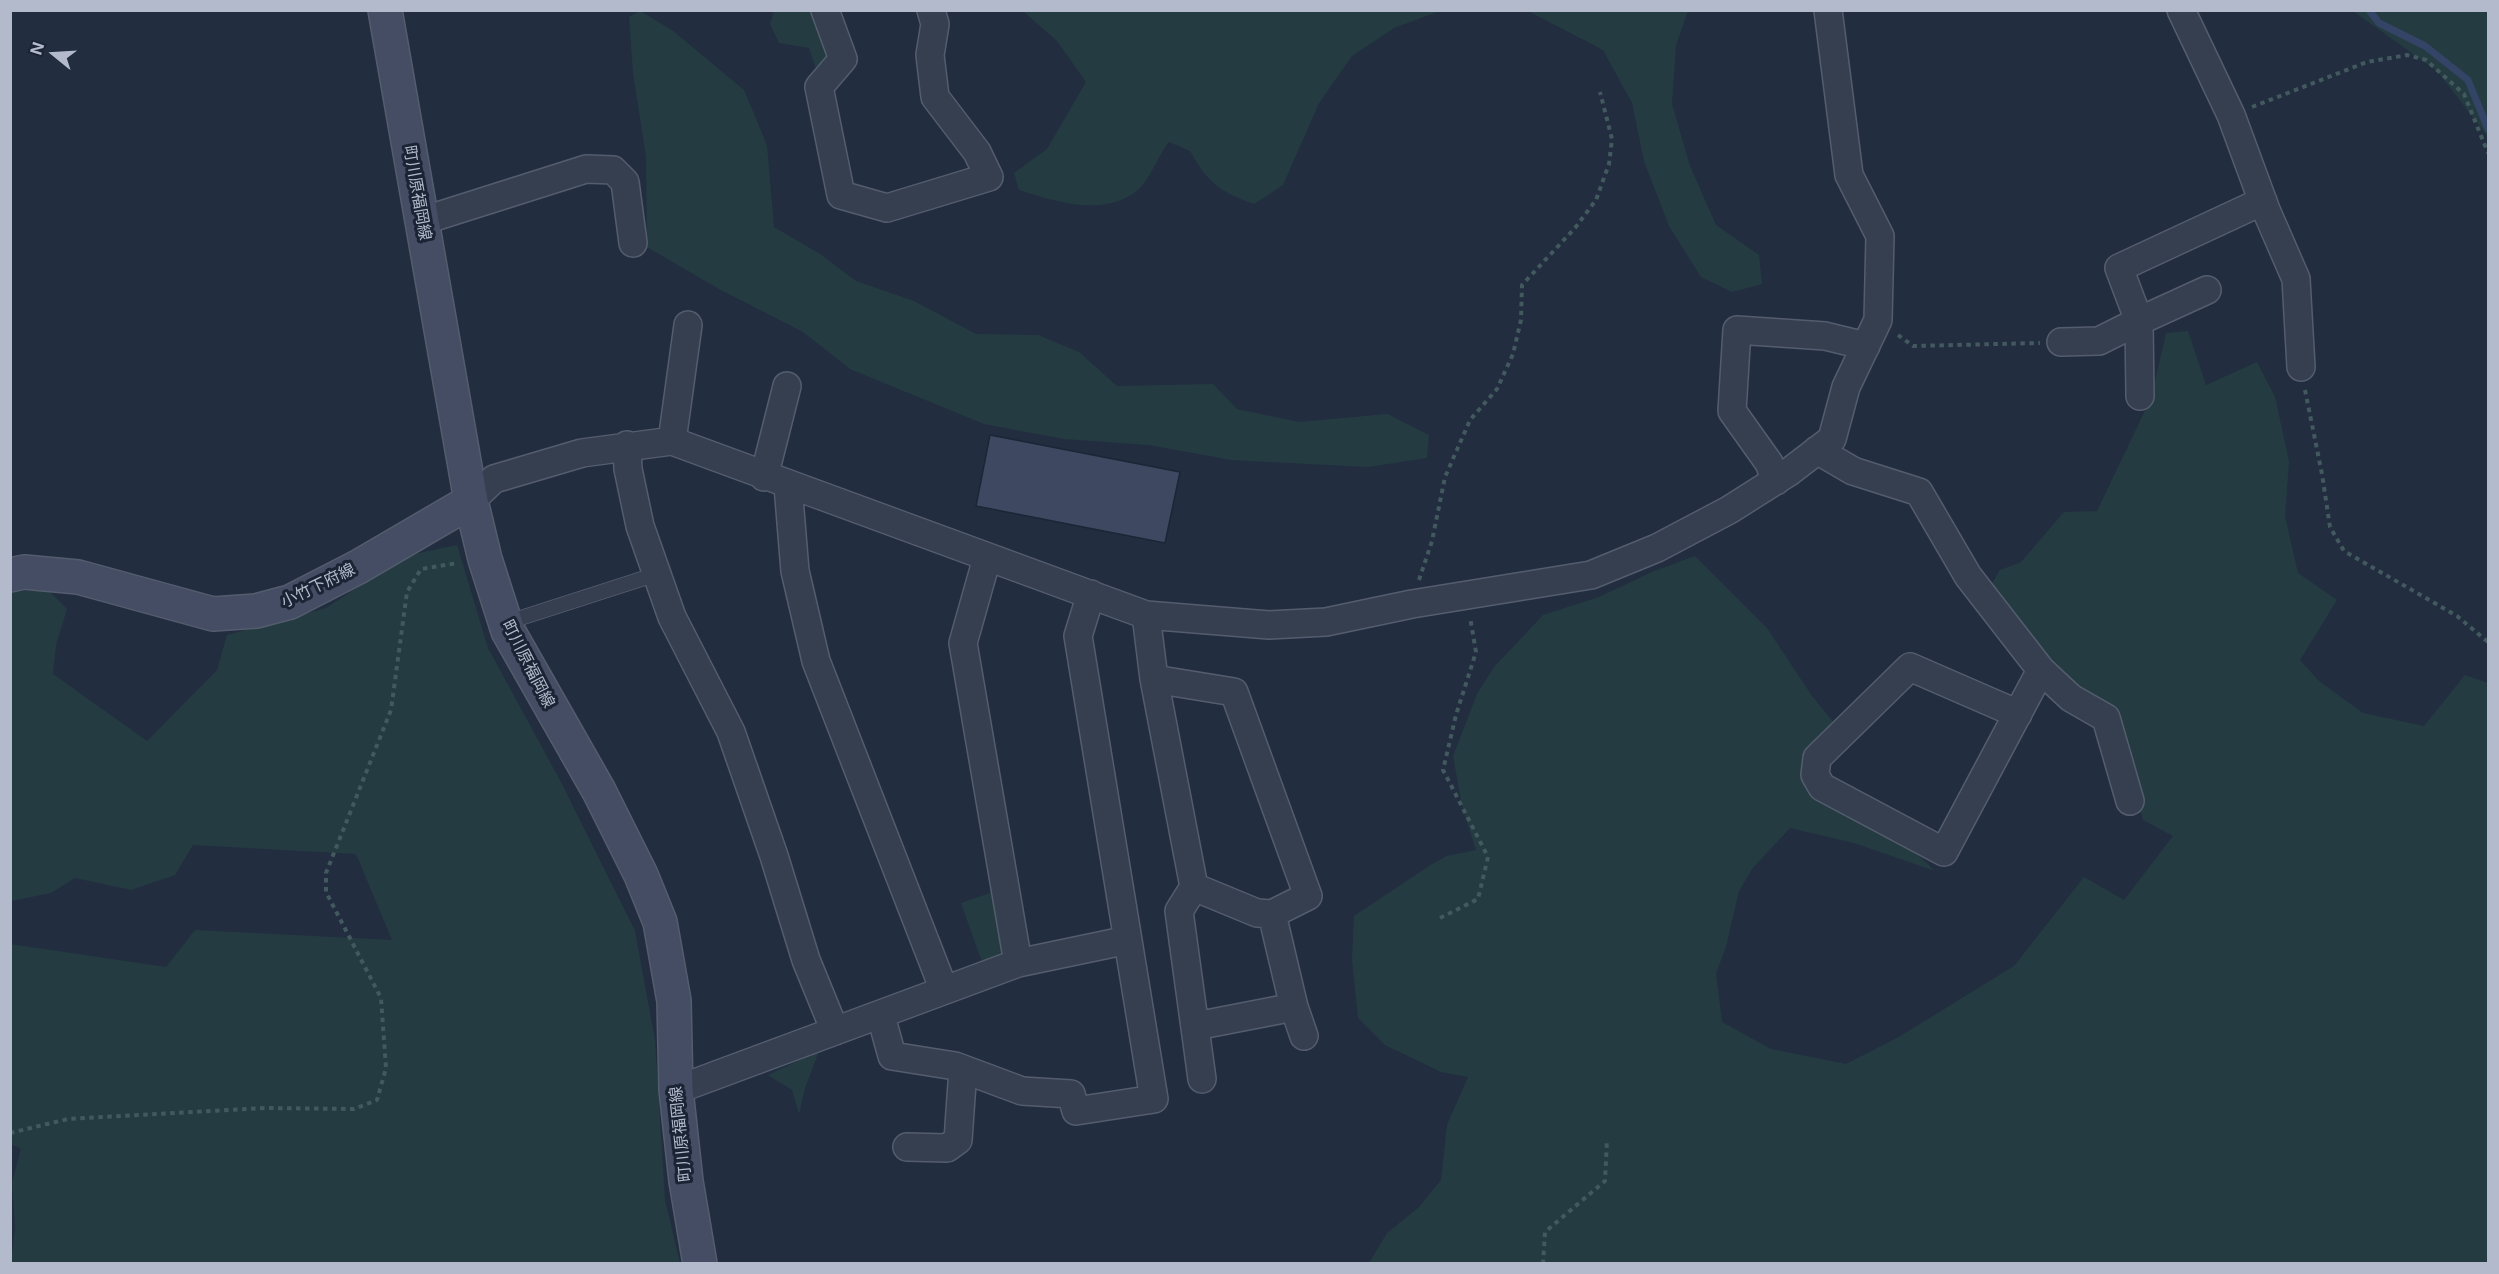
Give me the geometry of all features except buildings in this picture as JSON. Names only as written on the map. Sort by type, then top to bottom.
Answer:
[{"type":"main road","name":"町川原福岡線","points":[[385,10],[471,501],[485,559],[506,623],[610,812],[642,875],[660,922],[674,1001],[676,1090],[686,1181],[700,1263]]},
{"type":"main road","name":"小竹下府線","points":[[10,575],[24,572],[78,577],[213,614],[256,612],[290,602],[329,582],[471,501]]},
{"type":"street","points":[[825,10],[843,59],[819,87],[841,195],[887,208],[989,177],[977,152],[935,97],[930,55],[935,24],[931,10]]},
{"type":"street","points":[[471,501],[494,479],[582,453],[627,445],[672,441],[1146,615],[1269,625],[1326,622],[1412,604],[1591,576],[1657,548],[1729,510],[1776,481],[1832,439],[1846,387],[1878,320],[1880,236],[1849,175],[1828,10]]},
{"type":"street","points":[[2181,10],[2231,115],[2263,201],[2296,279],[2301,367]]},
{"type":"street","points":[[422,221],[585,170],[613,170],[626,182],[633,243]]},
{"type":"street","points":[[2140,396],[2139,321],[2120,268],[2263,201]]},
{"type":"street","points":[[2061,342],[2099,341],[2208,290]]},
{"type":"street","points":[[672,441],[688,325]]},
{"type":"street","points":[[1776,481],[1769,463],[1732,411],[1737,330],[1825,336],[1866,346]]},
{"type":"street","points":[[788,386],[776,481],[816,661],[944,990]]},
{"type":"street","points":[[627,445],[628,469],[640,526],[672,617],[731,732],[774,856],[806,960],[835,1031]]},
{"type":"street","points":[[1817,450],[1853,471],[1919,492],[1968,576],[2042,670],[2071,698],[2106,718],[2130,801]]},
{"type":"street","points":[[987,558],[963,643],[1018,963]]},
{"type":"street","points":[[880,1016],[892,1056],[963,1069],[1022,1090],[1071,1094],[1076,1111],[1154,1099],[1078,636],[1091,594]]},
{"type":"street","points":[[1146,615],[1154,679],[1194,887],[1179,911],[1202,1078]]},
{"type":"street","points":[[2018,714],[1910,667],[1817,758],[1815,775],[1822,787],[1944,852],[2042,670]]},
{"type":"street","points":[[1154,679],[1234,692],[1308,896],[1272,914],[1257,913],[1194,887]]},
{"type":"street","points":[[1272,914],[1294,1007],[1304,1036]]},
{"type":"street","points":[[676,1090],[1018,963],[1128,940]]},
{"type":"street","points":[[1196,1026],[1294,1007]]},
{"type":"street","points":[[907,1147],[947,1148],[958,1140],[963,1069]]},
{"type":"lane","points":[[506,623],[657,574]]},
{"type":"path","points":[[2231,115],[2367,62],[2407,55],[2427,60],[2464,94],[2488,153]]},
{"type":"path","points":[[1412,604],[1431,541],[1446,477],[1470,420],[1497,389],[1513,354],[1521,320],[1522,285],[1575,228],[1596,200],[1609,164],[1612,139],[1600,92]]},
{"type":"path","points":[[1878,320],[1913,346],[2061,342]]},
{"type":"path","points":[[2301,367],[2330,527],[2344,551],[2457,616],[2488,642]]},
{"type":"path","points":[[10,1133],[68,1119],[265,1108],[354,1109],[377,1100],[386,1068],[381,998],[326,892],[326,873],[391,710],[407,592],[421,569],[485,559]]},
{"type":"path","points":[[1440,918],[1478,899],[1488,857],[1443,770],[1456,715],[1476,652],[1466,595]]},
{"type":"path","points":[[1543,1263],[1545,1232],[1605,1181],[1607,1140]]},
{"type":"green space","points":[[640,11],[672,30],[744,90],[767,145],[774,227],[820,254],[856,281],[914,301],[976,334],[1038,335],[1079,352],[1117,386],[1213,384],[1237,409],[1299,422],[1387,414],[1429,435],[1427,458],[1368,467],[1231,460],[1149,445],[1064,439],[984,424],[850,369],[803,332],[719,289],[647,247],[646,157],[633,73],[629,17]]},
{"type":"green space","points":[[774,11],[817,11],[834,48],[817,72],[809,48],[779,43],[770,24]]},
{"type":"green space","points":[[1023,11],[1440,11],[1394,28],[1352,56],[1319,103],[1283,185],[1254,204],[1216,185],[1202,171],[1190,151],[1169,142],[1139,189],[1126,198],[1112,203],[1080,205],[1019,190],[1014,173],[1047,149],[1086,82],[1057,41]]},
{"type":"green space","points":[[1528,11],[1688,11],[1676,45],[1672,104],[1690,166],[1716,225],[1759,255],[1762,284],[1732,292],[1701,277],[1669,226],[1644,161],[1632,103],[1603,50]]},
{"type":"green space","points":[[2353,11],[2488,11],[2488,137],[2438,72]]},
{"type":"green space","points":[[2188,331],[2206,385],[2257,362],[2275,397],[2289,461],[2285,516],[2298,573],[2337,600],[2300,660],[2319,681],[2363,713],[2424,726],[2465,675],[2488,683],[2488,1263],[1369,1263],[1387,1233],[1419,1207],[1441,1180],[1447,1125],[1468,1077],[1441,1072],[1385,1045],[1358,1018],[1352,960],[1354,916],[1432,864],[1447,856],[1476,850],[1462,806],[1453,756],[1477,694],[1494,667],[1543,615],[1599,597],[1652,572],[1695,556],[1767,628],[1812,696],[1835,724],[1809,760],[1890,828],[1935,871],[1854,843],[1790,828],[1752,869],[1739,891],[1726,947],[1716,973],[1722,1022],[1771,1049],[1846,1064],[1897,1038],[2014,966],[2084,877],[2124,900],[2173,836],[2143,820],[2127,765],[2094,718],[2056,704],[1997,638],[1988,590],[2000,570],[2021,562],[2064,512],[2097,511],[2151,398],[2166,333]]},
{"type":"green space","points":[[457,545],[488,648],[562,784],[635,931],[655,1040],[665,1200],[680,1263],[11,1263],[15,1227],[12,1182],[21,1149],[11,1144],[10,944],[166,967],[195,930],[392,940],[356,854],[193,845],[175,875],[131,890],[75,878],[51,893],[11,901],[11,591],[49,591],[67,609],[56,645],[53,674],[147,741],[217,670],[227,635],[326,608],[405,556]]},
{"type":"green space","points":[[993,892],[1007,956],[983,965],[961,903]]},
{"type":"green space","points":[[819,1051],[805,1088],[799,1114],[792,1090],[768,1075]]},
{"type":"waterway","points":[[2369,10],[2379,23],[2425,46],[2468,80],[2488,129]]}]
